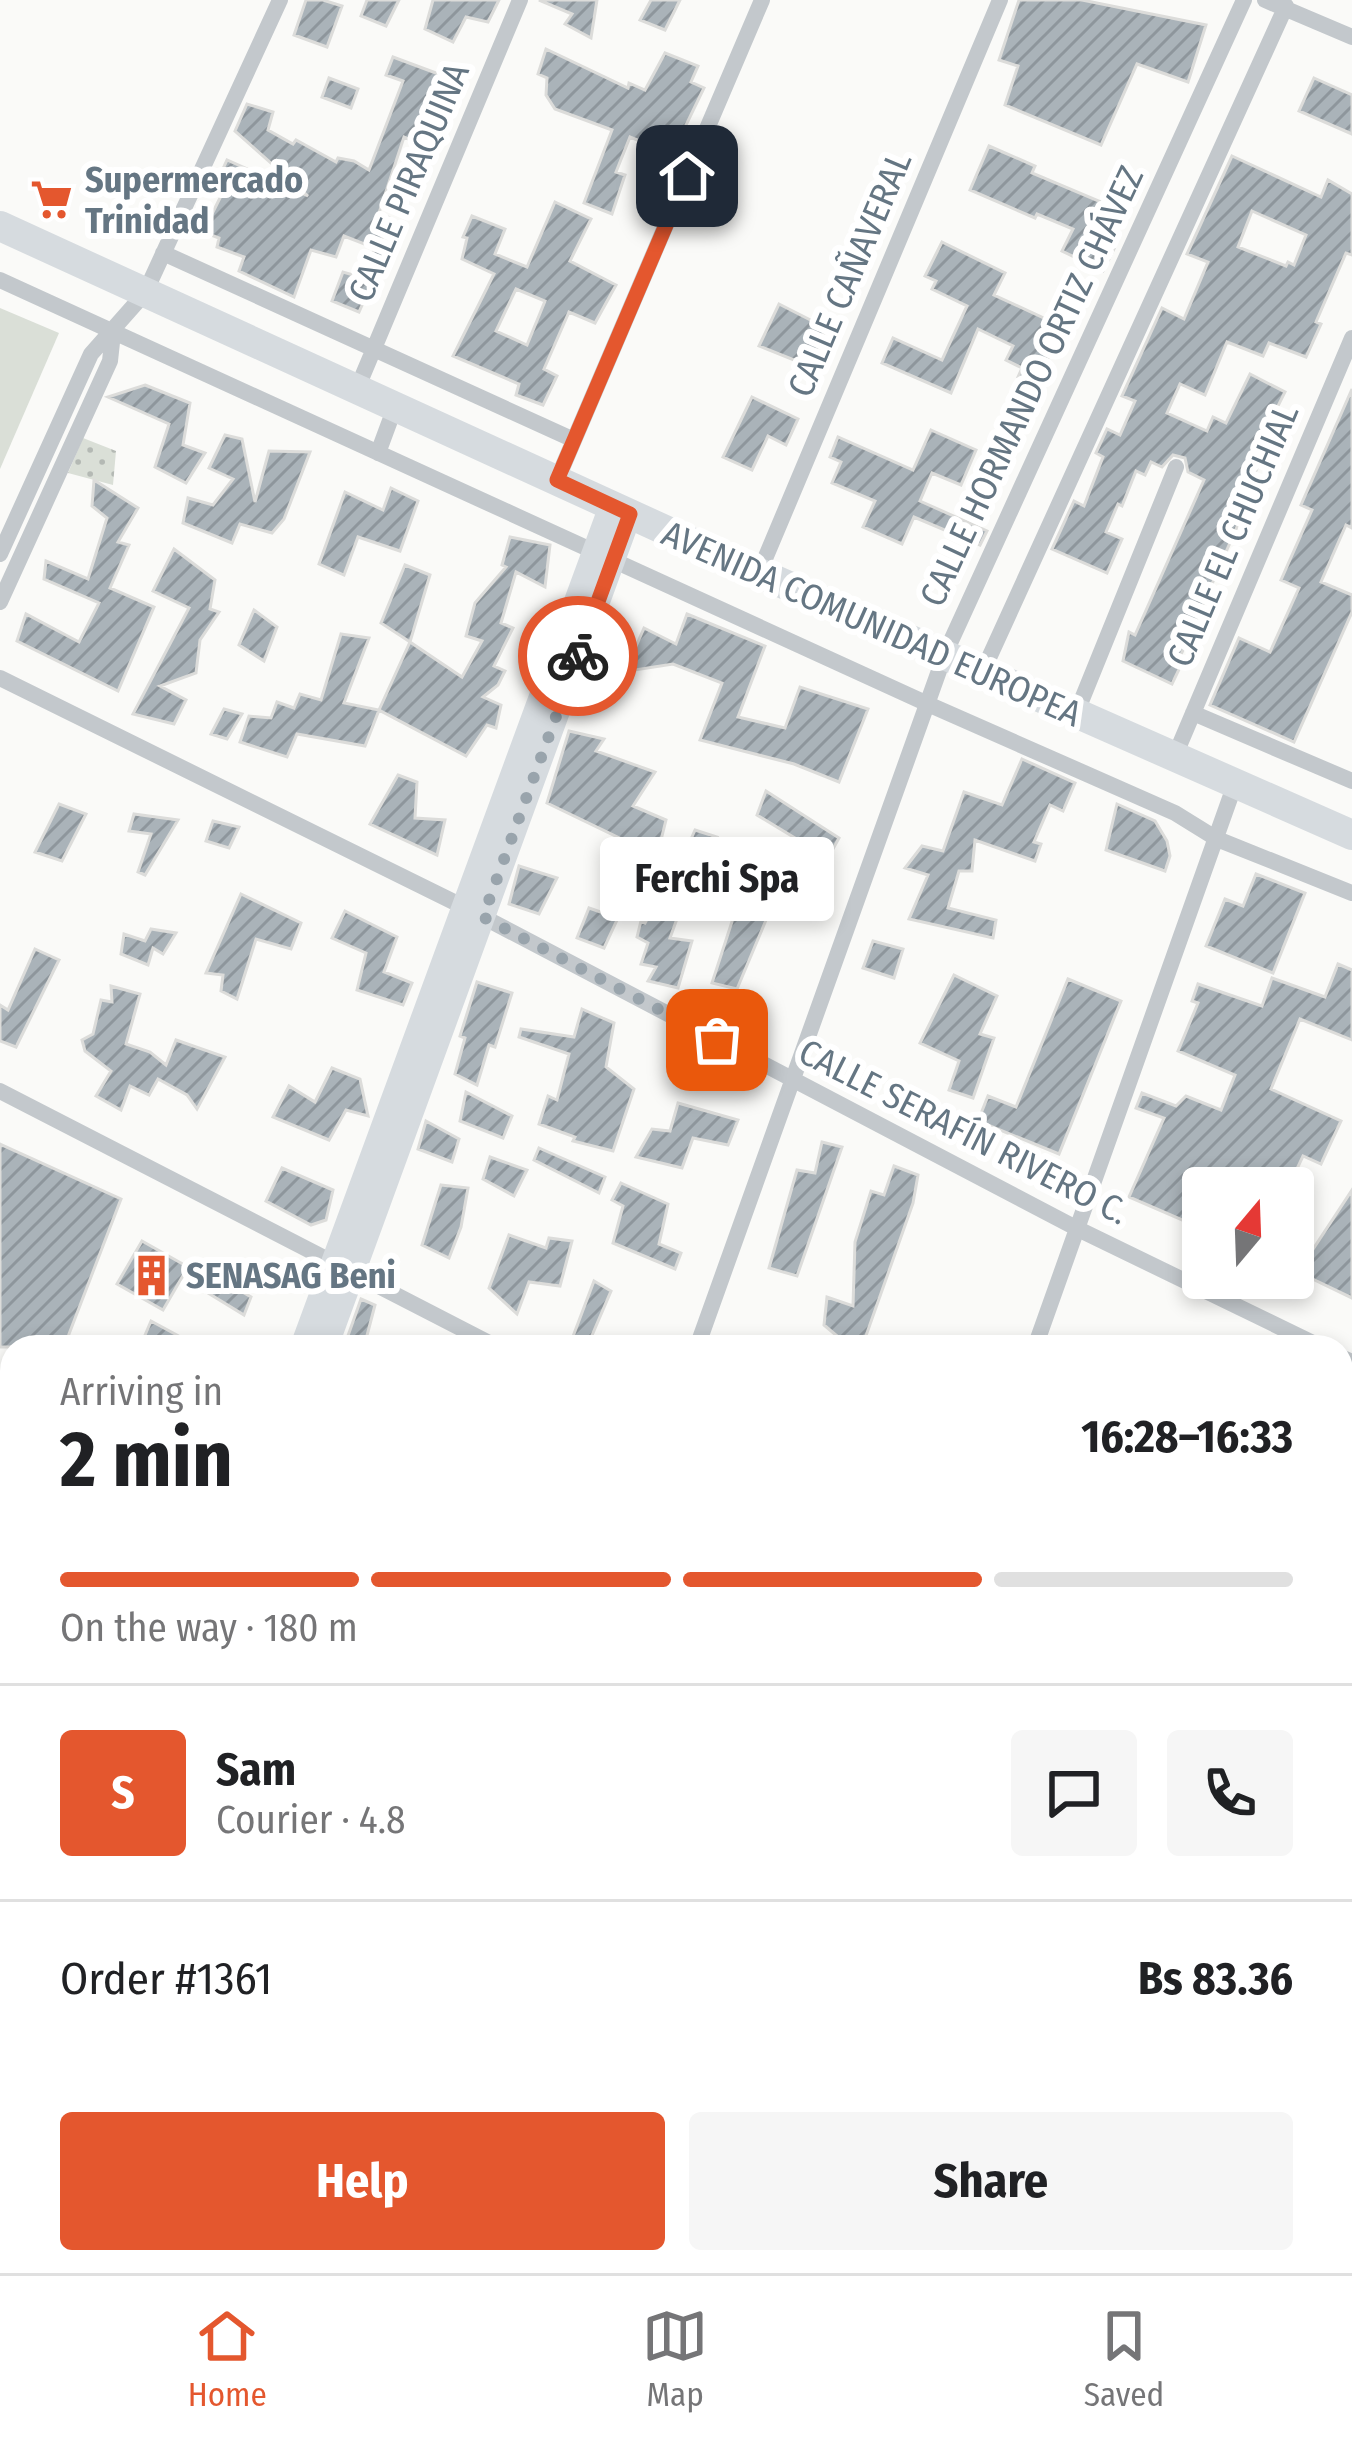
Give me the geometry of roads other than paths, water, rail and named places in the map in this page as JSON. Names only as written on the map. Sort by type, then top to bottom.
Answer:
[{"type":"highway","name":"AVENIDA COMUNIDAD EUROPEA","points":[[0,226],[759,573],[1352,835]]},
{"type":"main road","points":[[308,1335],[343,1268],[621,510]]},
{"type":"main road","points":[[329,1335],[343,1268]]},
{"type":"street","points":[[0,554],[91,354],[145,292],[280,0]]},
{"type":"street","name":"CALLE PIRAQUINA","points":[[357,389],[520,0]]},
{"type":"street","points":[[557,480],[762,0]]},
{"type":"street","name":"CALLE CAÑAVERAL","points":[[759,573],[1000,0]]},
{"type":"street","name":"CALLE HORMANDO ORTIZ CHÁVEZ","points":[[702,1335],[945,654],[1244,0]]},
{"type":"street","points":[[1265,0],[1352,37]]},
{"type":"street","points":[[983,671],[1286,6]]},
{"type":"street","points":[[163,253],[574,440]]},
{"type":"street","points":[[0,280],[1175,813],[1217,839],[1352,893]]},
{"type":"street","points":[[0,602],[110,361],[113,332]]},
{"type":"street","name":"CALLE EL CHUCHIAL","points":[[1174,758],[1352,338]]},
{"type":"street","points":[[378,453],[395,407]]},
{"type":"street","points":[[1076,714],[1176,467]]},
{"type":"street","name":"CALLE SERAFÍN RIVERO C.","points":[[0,678],[474,912],[1078,1229],[1296,1335]]},
{"type":"street","points":[[1193,712],[1352,781]]},
{"type":"street","points":[[1039,1335],[1235,784]]},
{"type":"street","points":[[0,1091],[474,1335]]},
{"type":"place","name":"Supermercado Trinidad","points":[[51,200]]},
{"type":"place","name":"Ferchi Spa","points":[[717,1040]]},
{"type":"place","name":"SENASAG Beni","points":[[152,1275]]}]
